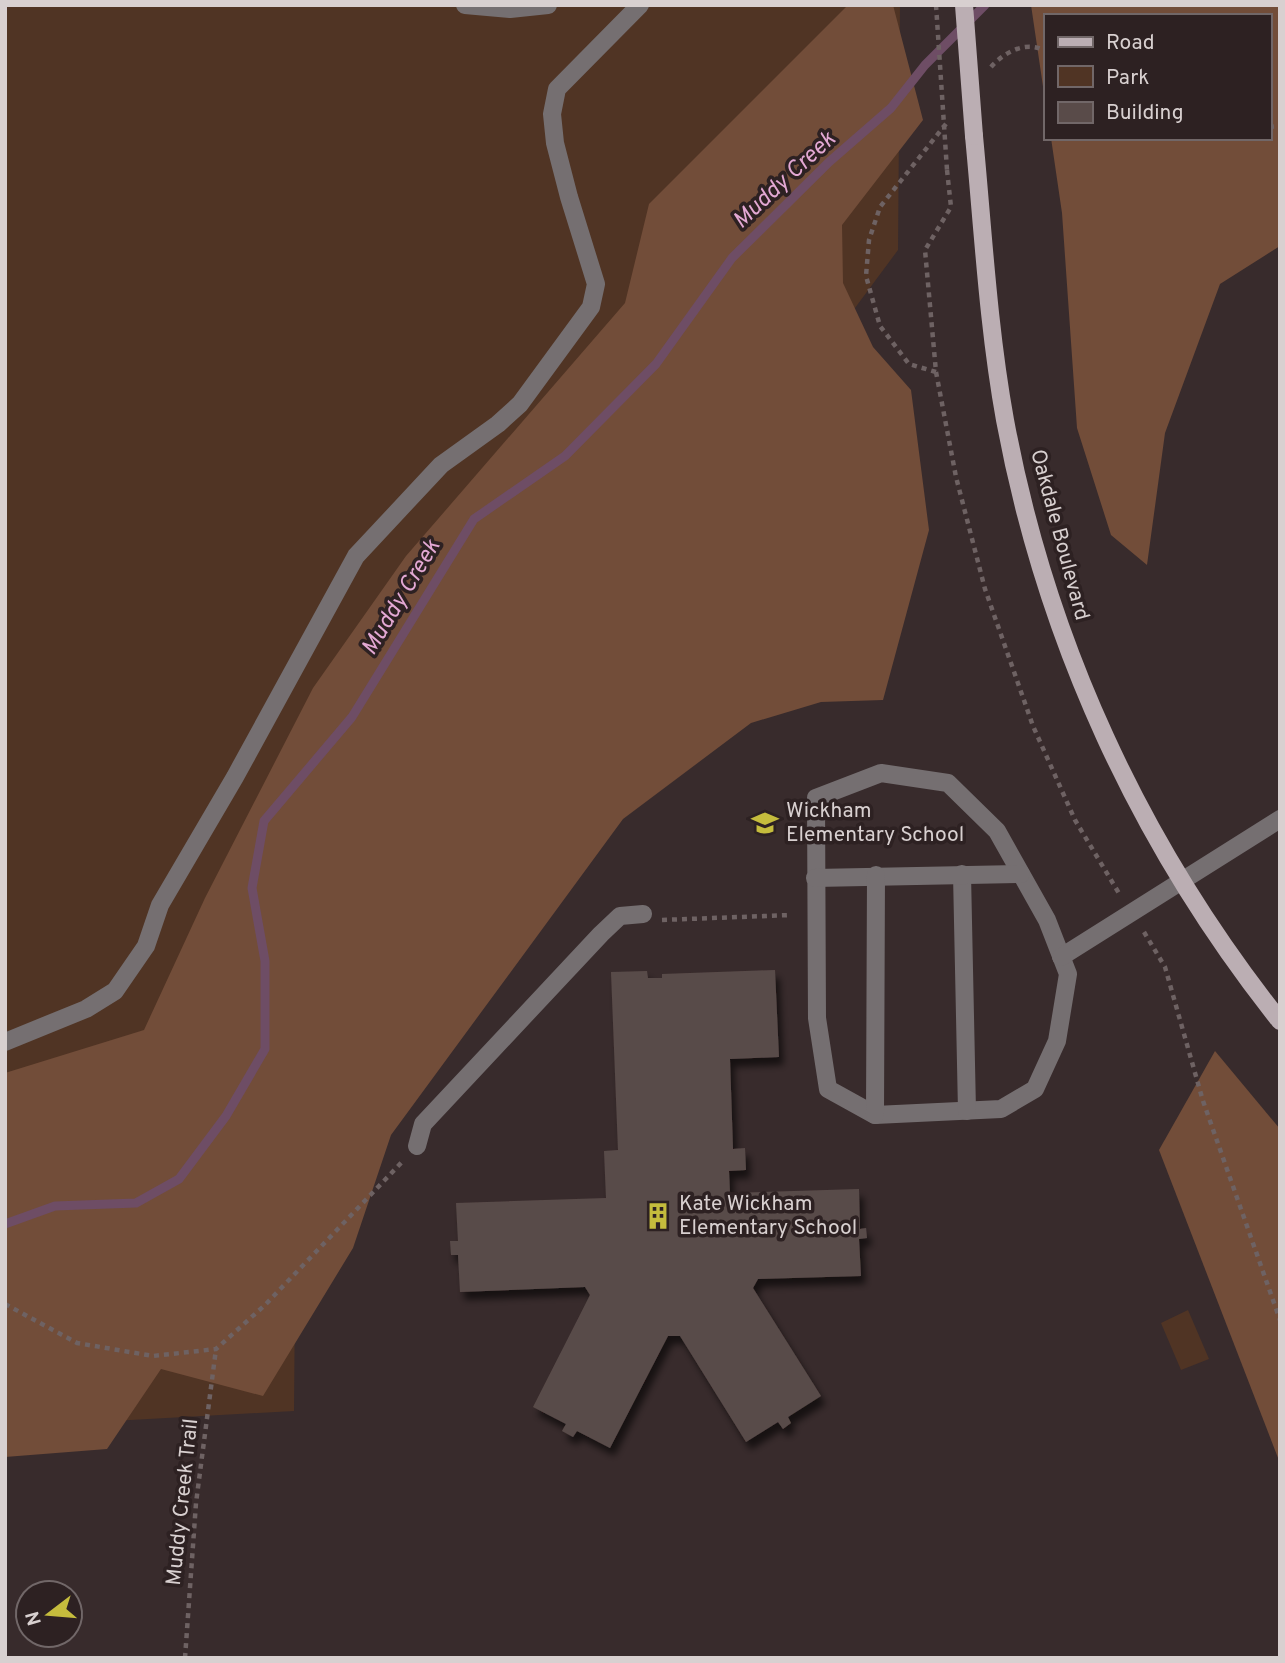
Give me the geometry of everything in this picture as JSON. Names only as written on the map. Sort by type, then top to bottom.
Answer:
[{"type":"main road","name":"Oakdale Boulevard","points":[[964,5],[992,329],[1005,419],[1023,507],[1048,594],[1079,680],[1115,762],[1181,881],[1230,956],[1280,1021]]},
{"type":"street","points":[[465,5],[510,9],[548,5]]},
{"type":"street","points":[[5,1042],[86,1009],[114,991],[146,946],[159,905],[235,777],[356,556],[441,465],[498,424],[520,404],[591,307],[596,284],[555,143],[552,114],[556,89],[640,5]]},
{"type":"street","points":[[881,773],[948,783],[997,831],[1021,874],[1048,920],[1068,974],[1058,1041],[1035,1089],[1001,1109],[875,1115],[828,1089],[817,1018],[816,798],[881,773]]},
{"type":"street","points":[[1061,957],[1280,819]]},
{"type":"street","points":[[962,874],[967,1111]]},
{"type":"street","points":[[815,878],[1021,874]]},
{"type":"street","points":[[875,1115],[876,875]]},
{"type":"street","points":[[417,1146],[423,1124],[601,934],[620,916],[649,918]]},
{"type":"path","points":[[936,5],[951,207],[925,250],[936,372],[956,477],[985,589],[1033,726],[1075,820],[1165,967],[1203,1101],[1280,1320]]},
{"type":"path","points":[[989,69],[998,59],[1018,48],[1037,46],[1044,50]]},
{"type":"path","points":[[936,372],[909,363],[880,326],[866,276],[869,240],[880,207],[950,119]]},
{"type":"path","points":[[649,918],[791,915]]},
{"type":"path","points":[[5,1304],[77,1343],[153,1356],[216,1349],[265,1305],[417,1146]]},
{"type":"path","name":"Muddy Creek Trail","points":[[185,1658],[196,1503],[216,1349]]},
{"type":"green space","points":[[5,5],[900,5],[898,250],[297,1060],[294,1411],[5,1427]]},
{"type":"green space","points":[[1188,1310],[1209,1359],[1181,1370],[1161,1323]]},
{"type":"shaded area","points":[[848,5],[893,5],[923,120],[842,225],[843,283],[873,347],[911,390],[929,530],[883,700],[821,702],[751,723],[623,819],[391,1135],[353,1248],[263,1396],[161,1369],[107,1449],[5,1457],[5,1073],[144,1030],[205,898],[313,688],[406,556],[625,303],[649,204]]},
{"type":"shaded area","points":[[1031,5],[1280,5],[1280,246],[1220,284],[1165,433],[1147,565],[1111,535],[1077,428],[1062,213],[1051,140],[1271,140],[1271,14],[1044,14],[1044,93]]},
{"type":"shaded area","points":[[1215,1051],[1280,1129],[1280,1463],[1159,1150]]},
{"type":"building","name":"Kate Wickham Elementary School","points":[[775,970],[779,1057],[730,1059],[733,1149],[745,1148],[746,1170],[729,1171],[730,1193],[859,1189],[860,1229],[866,1228],[867,1238],[859,1239],[861,1276],[758,1279],[753,1288],[821,1396],[788,1417],[791,1423],[783,1429],[778,1422],[746,1442],[680,1336],[668,1336],[610,1448],[577,1431],[573,1437],[562,1431],[566,1424],[533,1407],[590,1295],[585,1287],[460,1292],[458,1255],[451,1255],[450,1241],[458,1241],[456,1203],[606,1198],[604,1151],[618,1150],[611,972],[647,971],[648,978],[662,978],[662,974]]},
{"type":"waterway","name":"Muddy Creek","points":[[5,1224],[55,1206],[136,1203],[179,1179],[226,1116],[265,1049],[265,961],[252,888],[264,821],[352,717],[474,519],[565,456],[656,364],[732,258],[829,162],[891,108],[925,65],[985,5]]},
{"type":"place","name":"Wickham Elementary School","points":[[765,823]]},
{"type":"place","name":"Kate Wickham Elementary School","points":[[658,1216]]}]
